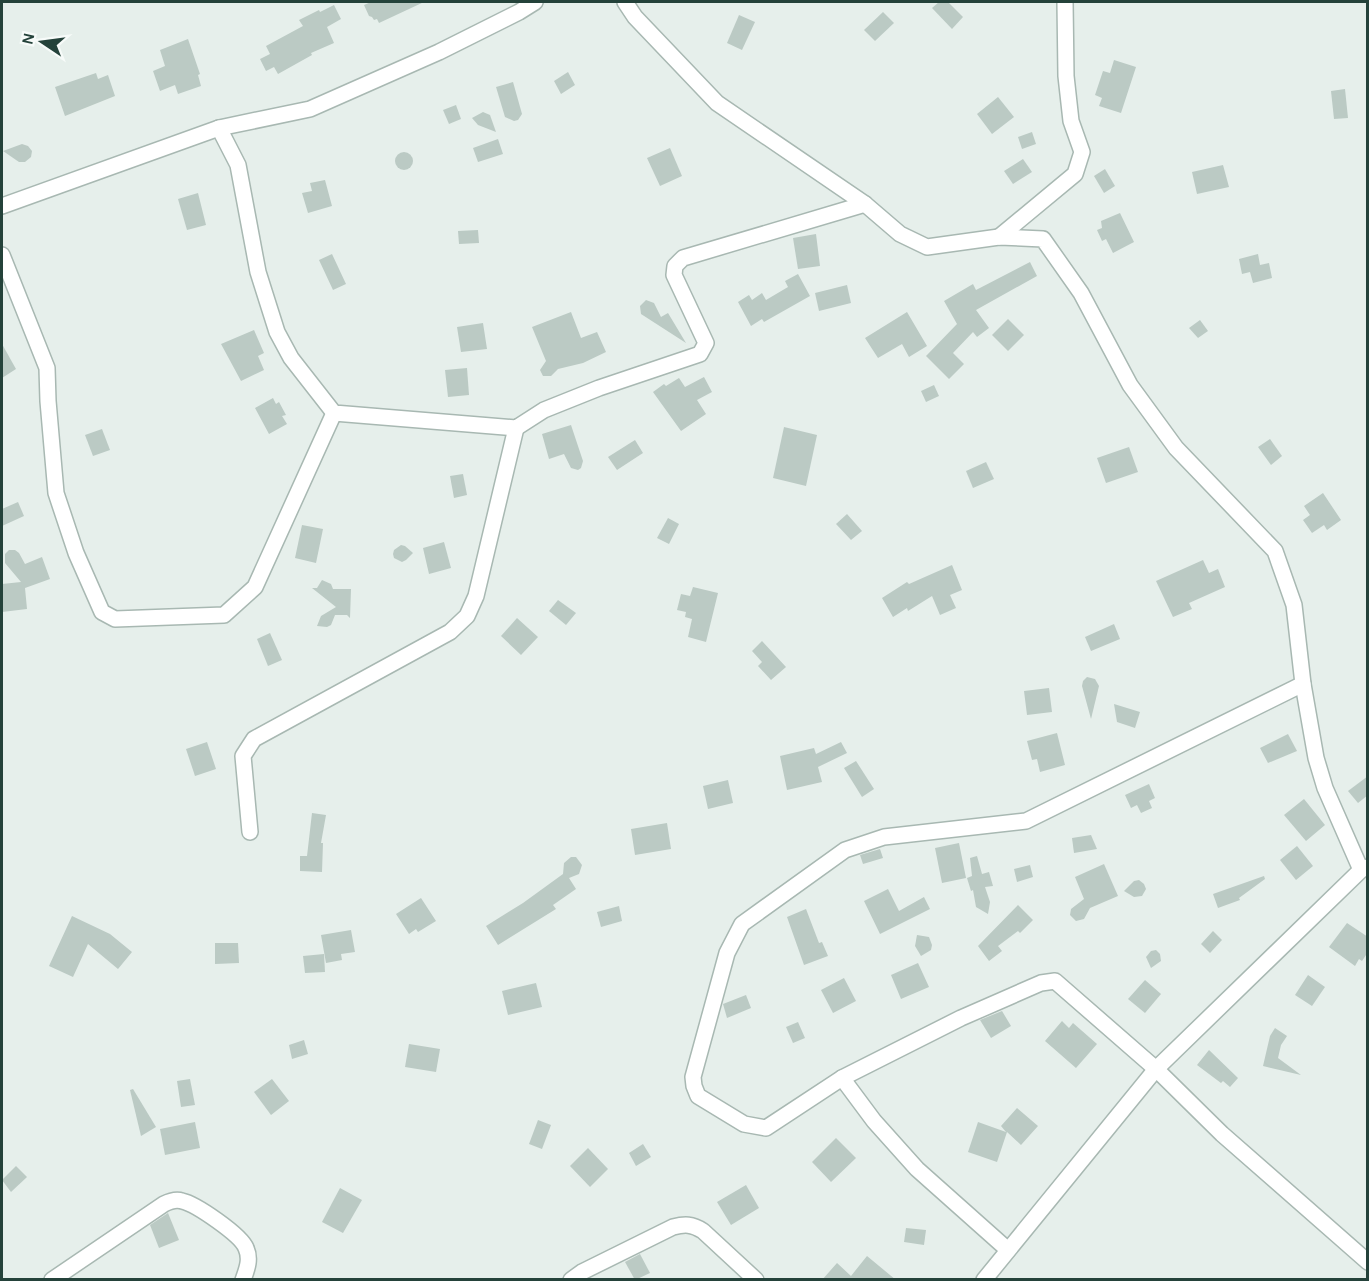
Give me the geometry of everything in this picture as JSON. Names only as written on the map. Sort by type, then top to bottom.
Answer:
[{"type":"street","points":[[2,206],[219,128],[310,109],[439,51],[535,2]]},
{"type":"street","points":[[625,2],[635,17],[717,103],[865,204],[900,234],[927,247],[999,237],[1043,239],[1081,292],[1130,385],[1176,448],[1275,551],[1294,605],[1303,684],[1316,758],[1325,788],[1364,868],[1156,1069],[984,1280]]},
{"type":"street","points":[[999,237],[1075,174],[1082,152],[1071,122],[1066,76],[1065,2]]},
{"type":"street","points":[[219,128],[238,165],[258,272],[277,332],[291,358],[334,413],[516,428],[544,410],[599,388],[700,354],[706,343],[674,275],[675,266],[683,258],[865,204]]},
{"type":"street","points":[[2,255],[47,368],[56,493],[76,553],[102,612],[115,619],[224,615],[255,587],[334,413]]},
{"type":"street","points":[[250,832],[243,756],[254,739],[450,632],[467,616],[476,596],[516,428]]},
{"type":"street","points":[[1303,684],[1026,821],[884,837],[845,850],[742,924],[727,953],[693,1077],[694,1086],[698,1096],[744,1124],[766,1128],[842,1078],[961,1018],[1049,980],[1060,984],[1156,1069],[1221,1134],[1368,1262]]},
{"type":"street","points":[[842,1078],[874,1121],[917,1169],[1008,1250]]},
{"type":"street","points":[[52,1280],[164,1204],[182,1201],[197,1208],[236,1235],[246,1246],[249,1263],[243,1280]]},
{"type":"street","points":[[571,1280],[673,1227],[684,1224],[695,1226],[703,1231],[756,1280]]},
{"type":"building","points":[[371,2],[424,2],[379,23],[377,19],[374,20],[369,16],[364,5]]},
{"type":"building","points":[[939,2],[948,2],[963,17],[952,29],[932,8]]},
{"type":"building","points":[[334,5],[341,19],[327,27],[334,43],[311,53],[312,55],[278,74],[274,67],[266,71],[260,59],[270,54],[266,46],[303,26],[299,20]]},
{"type":"building","points":[[883,12],[894,23],[875,41],[864,30]]},
{"type":"building","points":[[739,15],[755,22],[742,50],[727,43]]},
{"type":"building","points":[[188,39],[200,74],[198,75],[201,86],[178,94],[175,85],[160,91],[153,71],[165,66],[160,50]]},
{"type":"building","points":[[1114,60],[1136,67],[1121,113],[1099,106],[1102,98],[1095,95],[1103,71],[1110,73]]},
{"type":"building","points":[[568,72],[575,85],[561,94],[554,81]]},
{"type":"building","points":[[96,73],[98,79],[108,75],[115,96],[65,116],[55,87]]},
{"type":"building","points":[[513,82],[522,114],[518,120],[514,121],[505,117],[496,87]]},
{"type":"building","points":[[1345,89],[1348,118],[1334,119],[1331,91]]},
{"type":"building","points":[[998,97],[1014,117],[992,134],[977,114]]},
{"type":"building","points":[[456,105],[461,119],[449,124],[443,110]]},
{"type":"building","points":[[483,112],[490,115],[496,132],[478,125],[472,118]]},
{"type":"building","points":[[1032,132],[1036,144],[1022,149],[1018,137]]},
{"type":"building","points":[[498,139],[503,154],[478,162],[473,148]]},
{"type":"building","points":[[22,144],[28,146],[32,151],[31,157],[25,162],[19,162],[3,151]]},
{"type":"building","points":[[670,148],[682,176],[660,186],[647,158]]},
{"type":"building","points":[[404,152],[410,155],[413,161],[410,167],[404,170],[398,167],[395,161],[398,155]]},
{"type":"building","points":[[1023,159],[1032,172],[1013,184],[1004,171]]},
{"type":"building","points":[[1223,165],[1229,187],[1197,194],[1192,172]]},
{"type":"building","points":[[1105,169],[1115,186],[1104,193],[1094,176]]},
{"type":"building","points":[[325,180],[332,206],[308,213],[302,193],[312,191],[310,183]]},
{"type":"building","points":[[198,193],[206,225],[187,230],[178,199]]},
{"type":"building","points":[[1120,213],[1134,242],[1113,253],[1106,239],[1102,241],[1097,230],[1102,228],[1101,221]]},
{"type":"building","points":[[478,230],[479,243],[459,244],[458,231]]},
{"type":"building","points":[[816,234],[820,266],[798,269],[793,238]]},
{"type":"building","points":[[332,254],[346,284],[333,290],[319,260]]},
{"type":"building","points":[[1258,254],[1260,265],[1269,263],[1272,278],[1253,283],[1250,272],[1242,274],[1239,259]]},
{"type":"building","points":[[1030,262],[1037,276],[976,310],[989,328],[977,337],[973,332],[953,353],[964,364],[949,379],[926,356],[957,324],[944,301],[973,284],[976,290]]},
{"type":"building","points":[[798,274],[810,296],[764,322],[762,319],[751,326],[738,302],[749,295],[752,300],[762,293],[766,300],[788,287],[785,281]]},
{"type":"building","points":[[847,285],[851,303],[819,311],[815,293]]},
{"type":"building","points":[[646,300],[654,303],[661,317],[668,313],[686,343],[641,314],[640,306]]},
{"type":"building","points":[[571,312],[581,338],[597,332],[606,352],[583,363],[558,369],[551,376],[543,376],[540,370],[546,361],[532,327]]},
{"type":"building","points":[[907,312],[927,346],[909,357],[902,344],[878,358],[865,338]]},
{"type":"building","points":[[1008,319],[1024,335],[1008,351],[992,335]]},
{"type":"building","points":[[1200,320],[1208,331],[1198,338],[1189,328]]},
{"type":"building","points":[[483,323],[487,349],[461,352],[457,327]]},
{"type":"building","points":[[254,330],[264,353],[258,356],[264,370],[241,381],[221,344]]},
{"type":"building","points":[[2,344],[16,369],[2,378]]},
{"type":"building","points":[[467,368],[469,395],[448,397],[445,370]]},
{"type":"building","points":[[704,377],[712,392],[697,400],[706,414],[681,431],[653,392],[664,384],[666,386],[679,378],[685,387]]},
{"type":"building","points":[[934,385],[939,396],[926,402],[921,391]]},
{"type":"building","points":[[273,398],[276,404],[279,402],[286,415],[282,416],[287,424],[269,434],[255,408]]},
{"type":"building","points":[[571,425],[583,461],[578,470],[571,468],[564,454],[549,459],[542,434]]},
{"type":"building","points":[[784,427],[817,435],[806,486],[773,478]]},
{"type":"building","points":[[102,429],[110,450],[93,456],[85,435]]},
{"type":"building","points":[[1270,439],[1282,456],[1271,465],[1258,447]]},
{"type":"building","points":[[635,440],[643,453],[617,470],[608,457]]},
{"type":"building","points":[[1129,447],[1138,472],[1106,483],[1097,458]]},
{"type":"building","points":[[986,462],[994,479],[973,488],[966,471]]},
{"type":"building","points":[[463,474],[467,495],[454,498],[450,476]]},
{"type":"building","points":[[1323,493],[1341,520],[1327,530],[1324,525],[1312,533],[1303,520],[1310,515],[1304,506]]},
{"type":"building","points":[[18,502],[24,516],[2,526],[2,509]]},
{"type":"building","points":[[847,514],[862,531],[851,540],[836,524]]},
{"type":"building","points":[[668,518],[679,524],[669,544],[657,538]]},
{"type":"building","points":[[302,525],[323,529],[316,563],[295,558]]},
{"type":"building","points":[[444,542],[451,568],[429,574],[423,548]]},
{"type":"building","points":[[401,545],[413,553],[402,562],[394,558],[393,554],[394,550]]},
{"type":"building","points":[[9,550],[19,553],[25,564],[42,557],[50,579],[25,588],[27,609],[2,612],[2,584],[21,582],[5,563],[5,554]]},
{"type":"building","points":[[1203,560],[1209,573],[1218,569],[1225,587],[1189,603],[1192,609],[1173,617],[1156,581]]},
{"type":"building","points":[[952,565],[962,590],[950,595],[956,608],[940,615],[932,596],[908,611],[907,608],[893,617],[882,598],[907,582],[909,584]]},
{"type":"building","points":[[322,580],[331,584],[333,589],[351,589],[350,618],[347,615],[335,615],[331,625],[327,627],[317,626],[321,616],[336,607],[312,588],[317,588]]},
{"type":"building","points":[[693,587],[718,593],[706,642],[688,637],[692,619],[685,617],[686,612],[677,610],[681,594],[690,596]]},
{"type":"building","points":[[558,600],[576,613],[566,625],[549,611]]},
{"type":"building","points":[[517,618],[538,637],[521,655],[501,636]]},
{"type":"building","points":[[1114,624],[1120,639],[1091,651],[1085,637]]},
{"type":"building","points":[[270,633],[282,660],[268,666],[257,639]]},
{"type":"building","points":[[762,641],[786,667],[771,680],[758,666],[762,662],[752,651]]},
{"type":"building","points":[[1087,677],[1095,679],[1099,686],[1091,719],[1082,686]]},
{"type":"building","points":[[1049,688],[1052,712],[1027,715],[1024,691]]},
{"type":"building","points":[[1114,704],[1140,712],[1135,728],[1117,722]]},
{"type":"building","points":[[1057,733],[1065,765],[1040,772],[1037,759],[1032,760],[1027,741]]},
{"type":"building","points":[[1288,734],[1297,751],[1268,763],[1260,748]]},
{"type":"building","points":[[207,742],[216,769],[195,776],[186,749]]},
{"type":"building","points":[[841,742],[847,753],[818,767],[822,782],[787,790],[780,756],[814,748],[816,754]]},
{"type":"building","points":[[856,761],[874,789],[862,797],[844,768]]},
{"type":"building","points":[[1368,776],[1368,795],[1358,803],[1348,791]]},
{"type":"building","points":[[728,780],[733,803],[708,809],[703,786]]},
{"type":"building","points":[[1149,784],[1155,798],[1149,801],[1152,808],[1141,813],[1137,805],[1131,808],[1125,795]]},
{"type":"building","points":[[1304,799],[1325,825],[1306,841],[1284,815]]},
{"type":"building","points":[[312,813],[326,815],[321,843],[323,843],[322,872],[300,871],[300,856],[307,856]]},
{"type":"building","points":[[667,823],[671,849],[635,855],[631,829]]},
{"type":"building","points":[[1091,835],[1097,849],[1074,853],[1072,838]]},
{"type":"building","points":[[959,843],[966,878],[942,883],[935,848]]},
{"type":"building","points":[[1297,846],[1313,866],[1296,880],[1280,860]]},
{"type":"building","points":[[880,849],[883,858],[863,864],[860,855]]},
{"type":"building","points":[[977,856],[982,874],[989,872],[993,886],[985,887],[990,902],[988,914],[976,907],[973,890],[971,891],[967,878],[972,876],[970,858]]},
{"type":"building","points":[[571,857],[576,857],[582,865],[579,874],[569,878],[576,889],[553,905],[556,909],[498,945],[486,926],[563,874],[564,863]]},
{"type":"building","points":[[1104,864],[1118,896],[1090,908],[1084,919],[1076,921],[1070,915],[1071,909],[1084,899],[1075,877]]},
{"type":"building","points":[[1030,865],[1033,877],[1017,882],[1014,869]]},
{"type":"building","points":[[1264,876],[1265,879],[1239,898],[1240,900],[1218,908],[1213,894]]},
{"type":"building","points":[[1139,880],[1146,889],[1142,896],[1134,897],[1124,891],[1134,881]]},
{"type":"building","points":[[888,889],[899,911],[924,897],[930,909],[880,934],[864,901]]},
{"type":"building","points":[[421,898],[436,921],[418,932],[416,929],[409,934],[396,914]]},
{"type":"building","points":[[1018,905],[1033,920],[1020,933],[1018,931],[998,946],[1002,951],[989,961],[978,946]]},
{"type":"building","points":[[619,906],[622,921],[601,927],[597,912]]},
{"type":"building","points":[[806,909],[819,943],[822,942],[828,956],[804,965],[787,917]]},
{"type":"building","points":[[72,916],[110,934],[132,952],[118,969],[88,944],[73,977],[49,966]]},
{"type":"building","points":[[1347,923],[1368,937],[1368,952],[1362,961],[1359,959],[1355,966],[1329,947]]},
{"type":"building","points":[[351,930],[355,952],[341,954],[342,960],[326,963],[321,935]]},
{"type":"building","points":[[1213,931],[1222,940],[1210,953],[1201,944]]},
{"type":"building","points":[[917,935],[929,937],[932,945],[931,950],[921,956],[915,946]]},
{"type":"building","points":[[215,943],[238,943],[239,963],[215,964]]},
{"type":"building","points":[[1156,950],[1160,954],[1161,961],[1151,968],[1146,957],[1151,951]]},
{"type":"building","points":[[324,954],[325,972],[305,973],[303,956]]},
{"type":"building","points":[[918,963],[929,987],[901,999],[891,975]]},
{"type":"building","points":[[1308,975],[1325,987],[1312,1006],[1295,995]]},
{"type":"building","points":[[844,978],[856,1001],[833,1013],[821,990]]},
{"type":"building","points":[[1145,980],[1161,994],[1145,1013],[1128,999]]},
{"type":"building","points":[[536,983],[542,1007],[508,1015],[502,991]]},
{"type":"building","points":[[746,995],[751,1008],[727,1018],[723,1004]]},
{"type":"building","points":[[1002,1011],[1011,1026],[991,1038],[980,1020]]},
{"type":"building","points":[[1062,1021],[1069,1028],[1073,1023],[1097,1044],[1076,1068],[1045,1041]]},
{"type":"building","points":[[798,1022],[805,1038],[793,1043],[786,1027]]},
{"type":"building","points":[[1275,1028],[1287,1036],[1281,1045],[1278,1058],[1301,1075],[1263,1066],[1270,1036]]},
{"type":"building","points":[[304,1040],[308,1054],[292,1059],[289,1045]]},
{"type":"building","points":[[409,1044],[440,1049],[436,1072],[405,1067]]},
{"type":"building","points":[[1209,1050],[1238,1078],[1230,1087],[1197,1065]]},
{"type":"building","points":[[190,1079],[195,1105],[181,1107],[177,1081]]},
{"type":"building","points":[[272,1079],[289,1101],[271,1115],[254,1092]]},
{"type":"building","points":[[133,1089],[156,1127],[141,1136],[130,1090]]},
{"type":"building","points":[[1017,1108],[1038,1126],[1021,1145],[1007,1132],[997,1162],[968,1152],[978,1122],[1006,1132],[1001,1126]]},
{"type":"building","points":[[538,1120],[551,1125],[542,1149],[529,1144]]},
{"type":"building","points":[[195,1122],[200,1148],[165,1155],[160,1129]]},
{"type":"building","points":[[836,1138],[856,1158],[831,1182],[812,1162]]},
{"type":"building","points":[[643,1144],[651,1157],[636,1166],[629,1153]]},
{"type":"building","points":[[588,1148],[608,1169],[590,1187],[570,1166]]},
{"type":"building","points":[[16,1166],[27,1177],[11,1192],[2,1180]]},
{"type":"building","points":[[746,1185],[759,1208],[731,1225],[717,1202]]},
{"type":"building","points":[[340,1188],[362,1200],[343,1233],[322,1222]]},
{"type":"building","points":[[168,1213],[179,1240],[159,1248],[150,1225]]},
{"type":"building","points":[[906,1228],[926,1230],[924,1245],[904,1242]]},
{"type":"building","points":[[640,1254],[650,1273],[635,1280],[625,1262]]},
{"type":"building","points":[[867,1256],[896,1280],[822,1280],[837,1263],[851,1276]]}]
